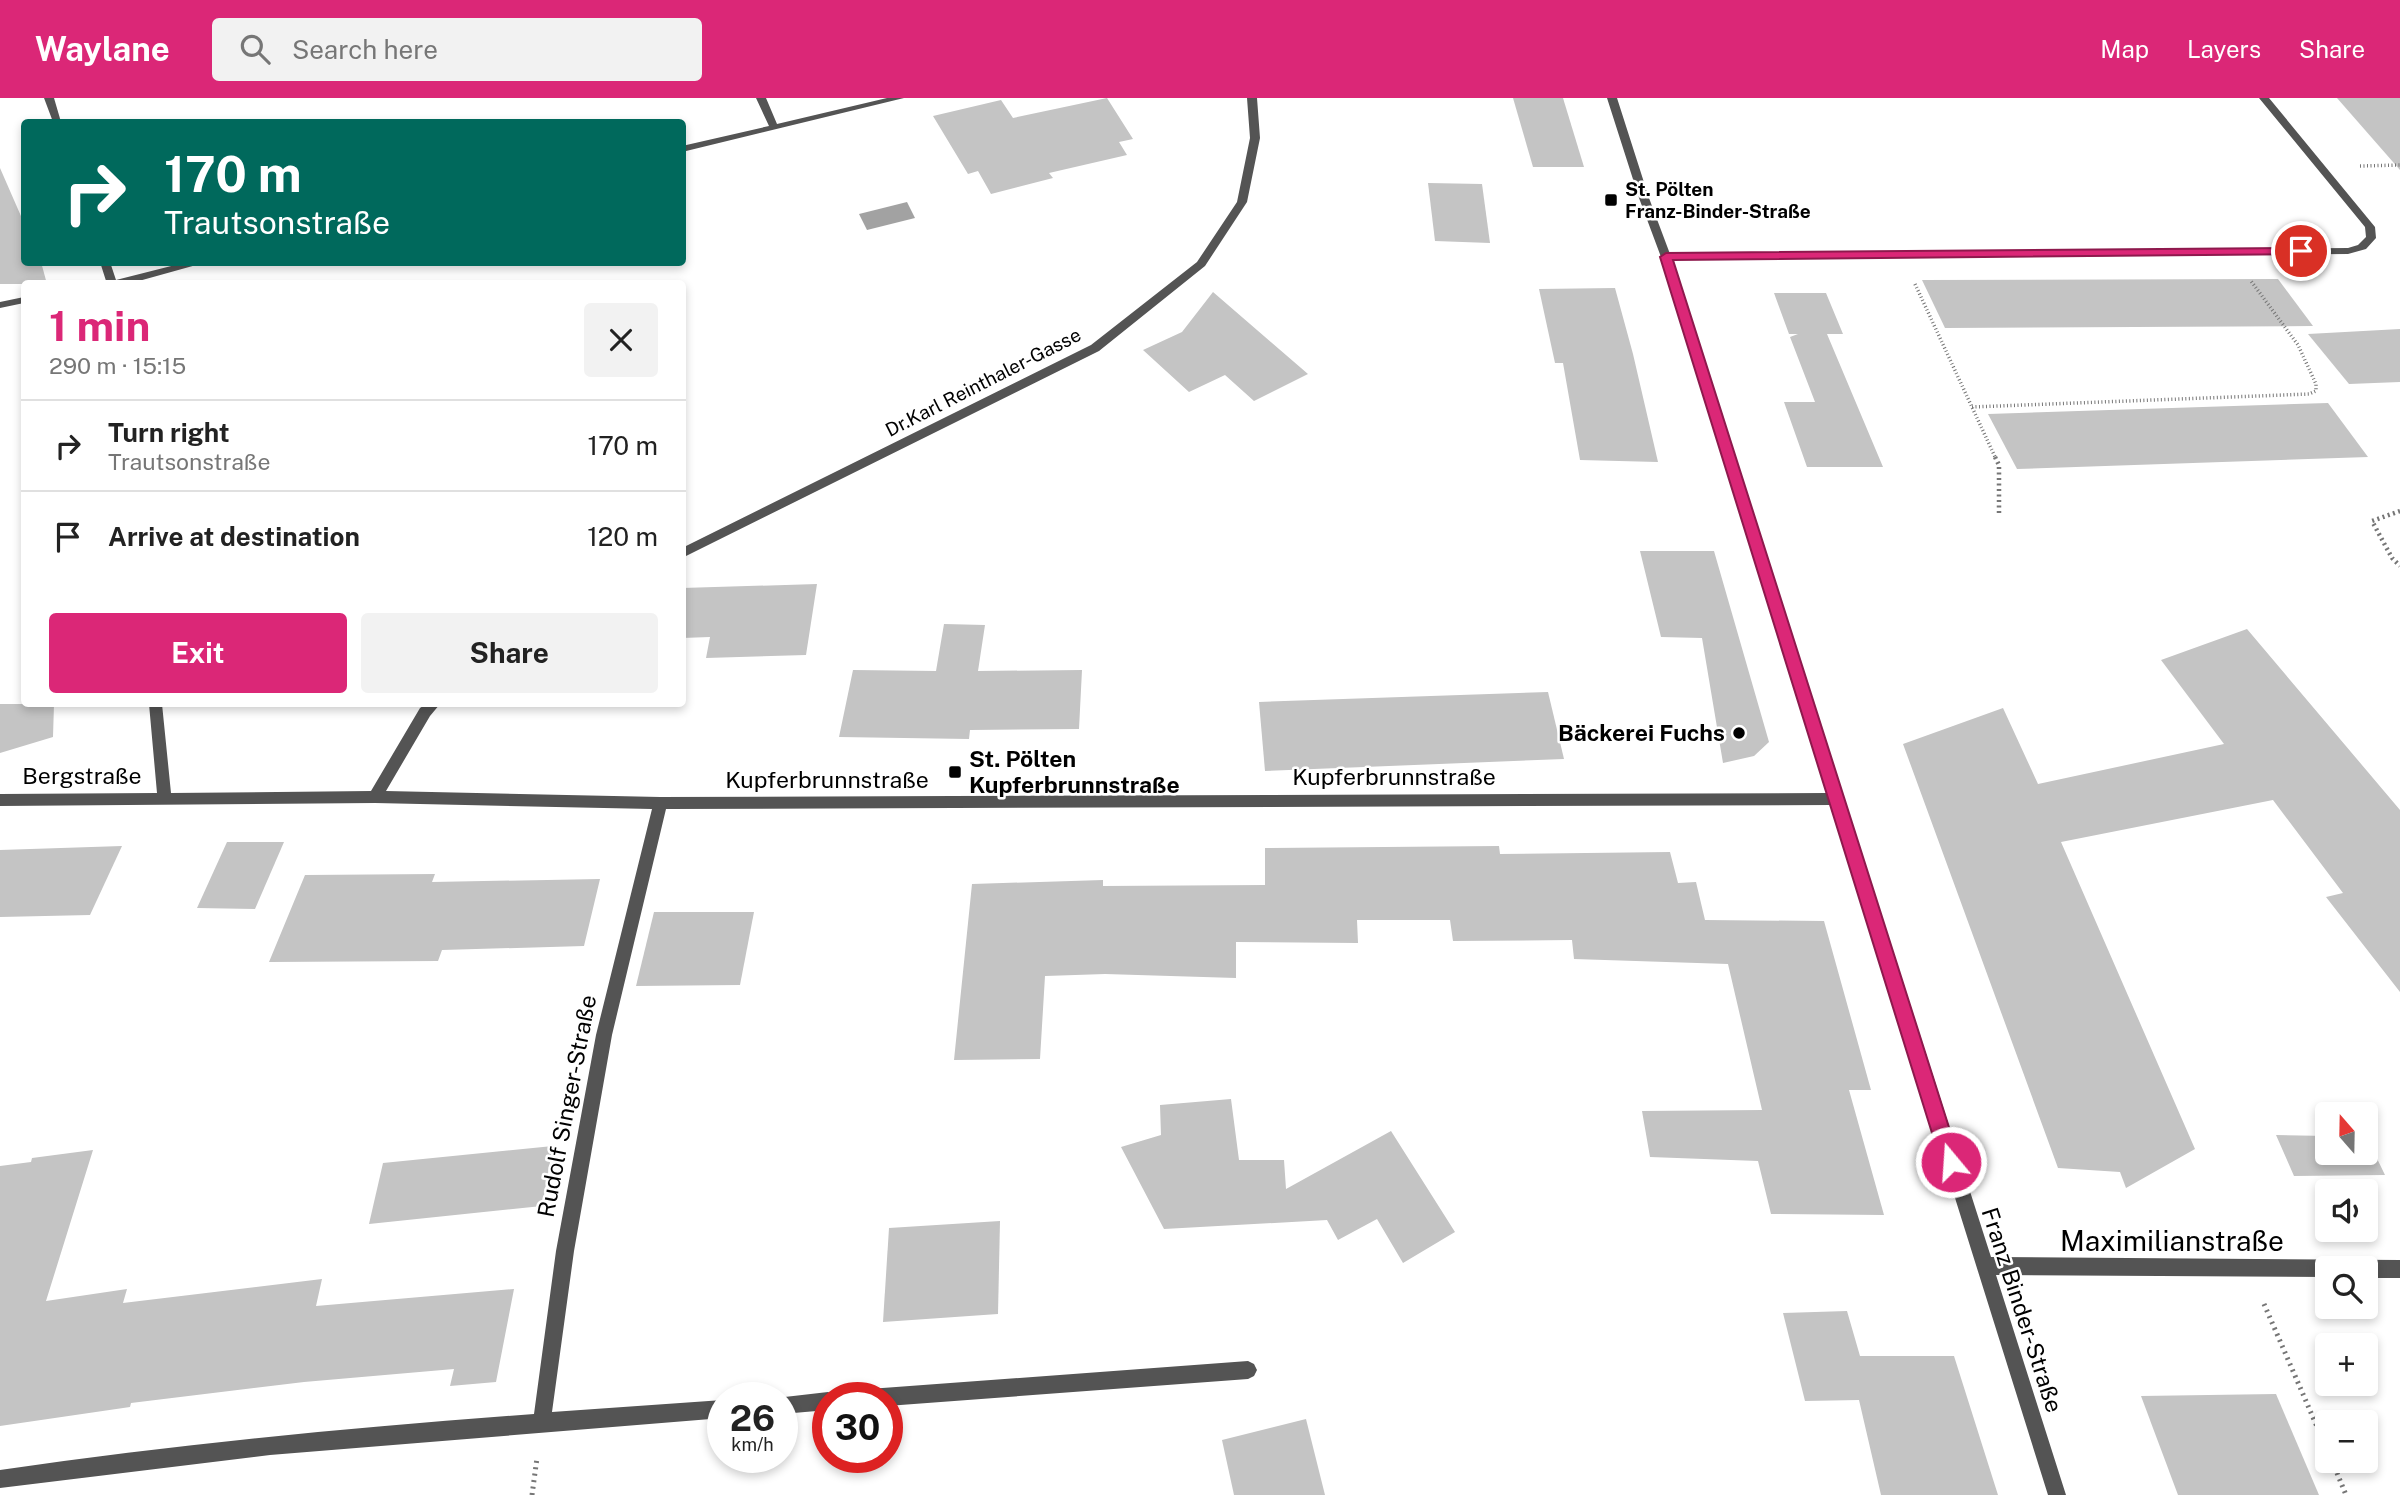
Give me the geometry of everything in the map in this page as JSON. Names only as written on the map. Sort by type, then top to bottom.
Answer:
[{"type":"street","points":[[49,98],[56,119]]},
{"type":"street","points":[[761,98],[774,127]]},
{"type":"street","points":[[686,148],[899,98]]},
{"type":"street","name":"Dr.Karl Reinthaler-Gasse","points":[[686,552],[1095,348],[1201,264],[1242,202],[1255,138],[1252,98]]},
{"type":"street","name":"Franz Binder-Straße","points":[[1612,98],[1666,257],[2057,1495]]},
{"type":"street","points":[[1666,257],[2348,251],[2361,247],[2371,238],[2370,227],[2264,98]]},
{"type":"street","points":[[128,280],[186,266]]},
{"type":"street","points":[[0,305],[21,301]]},
{"type":"street","points":[[155,707],[165,798]]},
{"type":"street","points":[[375,797],[425,712],[431,707]]},
{"type":"street","name":"Kupferbrunnstraße","points":[[165,798],[375,797],[660,803],[1836,799]]},
{"type":"street","name":"Bergstraße","points":[[0,800],[165,798]]},
{"type":"street","name":"Rudolf Singer-Straße","points":[[542,1422],[565,1251],[604,1035],[660,803]]},
{"type":"street","name":"Maximilianstraße","points":[[1983,1266],[2315,1268]]},
{"type":"street","points":[[2378,1269],[2400,1269]]},
{"type":"street","points":[[903,1395],[1248,1370]]},
{"type":"street","points":[[0,1479],[301,1441],[707,1410]]},
{"type":"path","points":[[1972,407],[2309,394],[2316,391],[2316,384],[2298,345],[2230,252]]},
{"type":"path","points":[[1902,255],[1998,465],[1999,516]]},
{"type":"path","points":[[2400,511],[2372,521],[2392,558],[2400,566]]},
{"type":"path","points":[[2248,1267],[2315,1422]]},
{"type":"path","points":[[2337,1473],[2346,1495]]},
{"type":"shaded area","points":[[907,202],[915,218],[867,230],[859,214]]},
{"type":"building","points":[[1107,98],[1133,139],[1119,142],[1127,155],[1049,173],[1053,178],[991,194],[978,171],[968,174],[933,116],[1001,100],[1013,118]]},
{"type":"building","points":[[1513,98],[1563,98],[1584,167],[1533,167]]},
{"type":"building","points":[[2337,98],[2400,98],[2400,170]]},
{"type":"building","points":[[0,168],[21,216],[21,266],[42,266],[46,280],[21,280],[21,284],[0,284]]},
{"type":"building","points":[[1428,183],[1482,184],[1490,243],[1435,241]]},
{"type":"building","points":[[2278,279],[2313,326],[1945,328],[1922,280]]},
{"type":"building","points":[[1615,288],[1658,462],[1580,460],[1563,363],[1555,363],[1539,289]]},
{"type":"building","points":[[1213,292],[1308,374],[1254,401],[1225,375],[1189,392],[1143,350],[1182,332]]},
{"type":"building","points":[[1774,293],[1826,293],[1843,334],[1827,334],[1883,467],[1807,467],[1784,402],[1815,402],[1790,337],[1798,334],[1789,334]]},
{"type":"building","points":[[2400,329],[2400,382],[2349,384],[2308,334]]},
{"type":"building","points":[[2328,403],[2368,457],[2017,469],[1988,414]]},
{"type":"building","points":[[1640,551],[1714,551],[1769,742],[1754,756],[1723,763],[1702,638],[1661,637]]},
{"type":"building","points":[[817,584],[806,655],[706,658],[710,637],[686,638],[686,588]]},
{"type":"building","points":[[944,624],[985,625],[978,671],[1082,670],[1079,729],[970,730],[969,739],[839,737],[853,670],[936,671]]},
{"type":"building","points":[[2247,629],[2400,810],[2400,992],[2326,897],[2343,893],[2273,800],[2061,842],[2195,1149],[2126,1188],[2120,1172],[2058,1168],[1903,744],[2003,708],[2038,784],[2224,744],[2161,660]]},
{"type":"building","points":[[1548,692],[1564,759],[1265,771],[1259,702]]},
{"type":"building","points":[[0,704],[54,707],[53,737],[0,753]]},
{"type":"building","points":[[227,842],[284,842],[255,909],[197,908]]},
{"type":"building","points":[[122,846],[90,915],[0,917],[0,850]]},
{"type":"building","points":[[1499,846],[1500,854],[1670,852],[1678,883],[1696,882],[1705,920],[1824,921],[1871,1090],[1849,1090],[1884,1215],[1771,1214],[1758,1161],[1650,1157],[1642,1111],[1762,1110],[1728,964],[1574,959],[1572,940],[1453,941],[1450,920],[1357,920],[1358,943],[1236,942],[1236,978],[1105,974],[1045,976],[1040,1059],[954,1060],[972,884],[1103,880],[1103,886],[1265,885],[1265,848]]},
{"type":"building","points":[[435,874],[432,882],[600,879],[584,946],[442,950],[438,961],[269,962],[305,875]]},
{"type":"building","points":[[654,912],[754,912],[740,985],[636,986]]},
{"type":"building","points":[[1231,1099],[1239,1160],[1284,1160],[1286,1189],[1391,1131],[1455,1232],[1403,1263],[1377,1219],[1338,1240],[1327,1220],[1164,1229],[1121,1147],[1161,1135],[1160,1105]]},
{"type":"building","points":[[2276,1135],[2315,1136],[2315,1166],[2378,1166],[2378,1161],[2385,1175],[2294,1176]]},
{"type":"building","points":[[553,1146],[542,1206],[369,1224],[383,1163]]},
{"type":"building","points":[[93,1150],[46,1301],[127,1289],[123,1303],[322,1279],[316,1306],[514,1289],[496,1382],[450,1386],[454,1369],[304,1382],[131,1403],[130,1407],[0,1426],[0,1166],[31,1162],[32,1158]]},
{"type":"building","points":[[1000,1221],[998,1314],[883,1322],[889,1228]]},
{"type":"building","points":[[1847,1311],[1860,1356],[1954,1356],[1998,1495],[1881,1495],[1859,1400],[1805,1401],[1783,1313]]},
{"type":"building","points":[[2276,1394],[2319,1495],[2178,1495],[2141,1396]]},
{"type":"building","points":[[1306,1419],[1325,1495],[1234,1495],[1222,1440]]},
{"type":"place","name":"St. Pölten Franz-Binder-Straße","points":[[1611,200]]},
{"type":"place","name":"Bäckerei Fuchs","points":[[1739,733]]},
{"type":"place","name":"St. Pölten Kupferbrunnstraße","points":[[955,772]]},
{"type":"route","points":[[1951,1162],[1666,257],[2301,251]]}]
